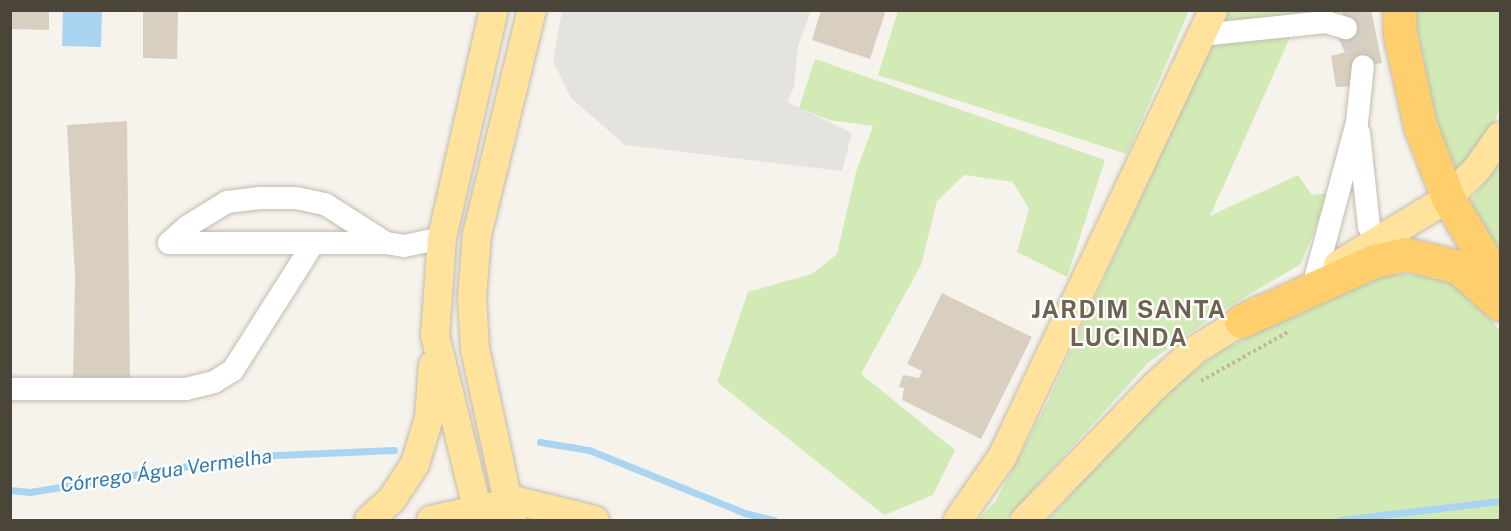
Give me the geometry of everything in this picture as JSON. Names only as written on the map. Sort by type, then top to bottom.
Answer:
[{"type":"highway","points":[[1399,10],[1400,35],[1420,126],[1448,198],[1500,285]]},
{"type":"highway","points":[[1241,321],[1374,261],[1406,254],[1458,267],[1500,305]]},
{"type":"main road","points":[[369,520],[392,499],[415,464],[429,418],[442,238],[494,10]]},
{"type":"main road","points":[[509,511],[475,349],[472,297],[477,235],[532,10]]},
{"type":"main road","points":[[958,520],[1002,457],[1207,23]]},
{"type":"main road","points":[[1025,520],[1154,387],[1195,351],[1241,321],[1448,198],[1477,170],[1500,136]]},
{"type":"main road","points":[[435,336],[479,515]]},
{"type":"main road","points":[[431,520],[509,511],[534,502],[595,520]]},
{"type":"lane","points":[[1207,23],[1326,22],[1346,28]]},
{"type":"lane","points":[[1315,279],[1318,257],[1358,122],[1363,96],[1362,66]]},
{"type":"lane","points":[[1358,122],[1369,226],[1376,242]]},
{"type":"lane","points":[[386,243],[340,212],[296,198],[227,202],[188,226],[169,243],[386,243],[404,246],[442,238]]},
{"type":"lane","points":[[10,389],[186,389],[214,382],[233,370],[313,244]]},
{"type":"path","points":[[1196,384],[1292,330]]},
{"type":"green space","points":[[898,10],[1189,11],[1127,154],[878,75]]},
{"type":"green space","points":[[1226,11],[1300,11],[1297,17],[1218,28]]},
{"type":"green space","points":[[1413,11],[1500,11],[1500,108],[1491,131],[1457,172],[1439,133]]},
{"type":"green space","points":[[1292,33],[1210,216],[1298,175],[1312,195],[1329,193],[1301,264],[1218,313],[1149,362],[1006,520],[977,520],[995,502],[1047,403],[1211,45]]},
{"type":"green space","points":[[815,59],[1105,160],[1067,277],[1017,252],[1029,209],[1013,182],[964,175],[937,201],[921,265],[861,374],[955,450],[933,495],[884,515],[717,382],[748,292],[812,274],[837,254],[856,172],[873,126],[829,120],[799,108]]},
{"type":"green space","points":[[1500,160],[1500,259],[1470,203]]},
{"type":"green space","points":[[1390,273],[1441,277],[1473,297],[1500,331],[1500,520],[1048,520],[1148,406],[1187,375],[1221,351],[1359,278]]},
{"type":"shaded area","points":[[562,11],[811,11],[798,46],[794,87],[787,102],[852,133],[842,171],[625,145],[571,98],[553,61]]},
{"type":"water","points":[[63,11],[102,11],[101,47],[62,46]]},
{"type":"building","points":[[10,10],[49,10],[49,30],[10,29]]},
{"type":"building","points":[[143,10],[178,10],[177,59],[143,58]]},
{"type":"building","points":[[821,10],[886,10],[870,59],[812,40]]},
{"type":"building","points":[[1342,10],[1371,10],[1382,63],[1352,68],[1355,86],[1336,87],[1331,56],[1350,51]]},
{"type":"building","points":[[127,121],[130,381],[73,381],[75,278],[67,125]]},
{"type":"building","points":[[942,293],[1032,337],[981,439],[902,400],[904,388],[899,387],[903,375],[919,378],[922,371],[907,364]]},
{"type":"waterway","points":[[540,442],[589,450],[745,513],[774,520]]},
{"type":"waterway","name":"Córrego Água Vermelha","points":[[10,490],[30,492],[251,456],[394,450]]},
{"type":"waterway","points":[[1340,520],[1500,501]]},
{"type":"tunnel","points":[[1346,28],[1363,66]]},
{"type":"district","name":"JARDIM SANTA LUCINDA","points":[[1129,324]]}]
